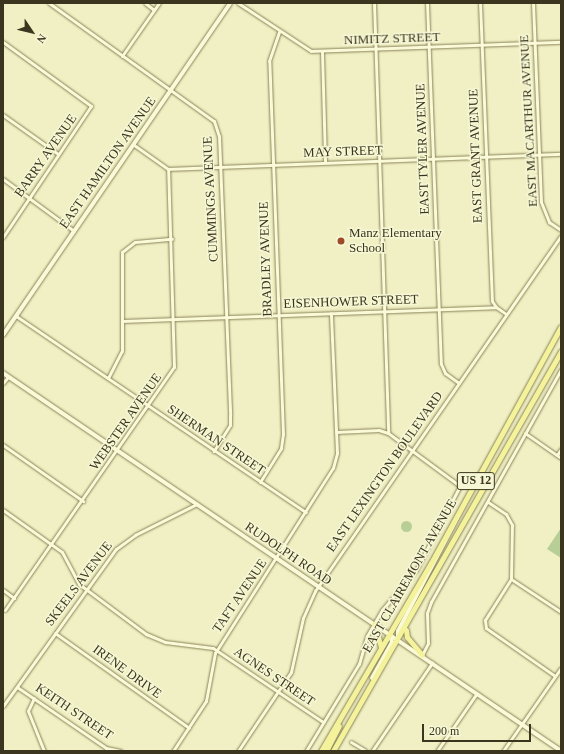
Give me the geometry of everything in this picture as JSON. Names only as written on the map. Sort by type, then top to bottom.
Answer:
[{"type":"main road","name":"EAST CLAIREMONT AVENUE","points":[[321,751],[390,634],[561,327]]},
{"type":"main road","name":"EAST CLAIREMONT AVENUE","points":[[333,751],[409,623],[561,352]]},
{"type":"main road","points":[[409,623],[405,634],[422,655]]},
{"type":"main road","points":[[374,624],[382,640],[379,652]]},
{"type":"main road","points":[[326,751],[342,717]]},
{"type":"street","name":"CUMMINGS AVENUE","points":[[48,3],[214,121],[219,136],[221,167],[230,425],[214,451]]},
{"type":"street","points":[[145,3],[154,10]]},
{"type":"street","points":[[122,56],[159,3]]},
{"type":"street","name":"EAST HAMILTON AVENUE","points":[[3,335],[230,3]]},
{"type":"street","name":"NIMITZ STREET","points":[[238,3],[300,46],[322,52],[561,42]]},
{"type":"street","points":[[374,3],[386,311],[388,433]]},
{"type":"street","name":"EAST TYLER AVENUE","points":[[427,3],[442,364],[445,373],[459,383]]},
{"type":"street","name":"EAST GRANT AVENUE","points":[[480,3],[492,301],[496,307]]},
{"type":"street","name":"EAST MACARTHUR AVENUE","points":[[533,3],[543,214],[561,230]]},
{"type":"street","name":"BRADLEY AVENUE","points":[[260,482],[281,448],[283,434],[269,61],[279,32]]},
{"type":"street","name":"BARRY AVENUE","points":[[3,42],[91,106],[3,237]]},
{"type":"street","points":[[322,52],[325,162]]},
{"type":"street","points":[[3,115],[58,154]]},
{"type":"street","points":[[134,145],[168,169]]},
{"type":"street","name":"MAY STREET","points":[[168,169],[561,154]]},
{"type":"street","name":"WEBSTER AVENUE","points":[[5,610],[119,451],[174,367],[172,239],[168,169]]},
{"type":"street","points":[[3,179],[74,231]]},
{"type":"street","name":"EAST LEXINGTON BOULEVARD","points":[[238,751],[279,692],[294,662],[303,618],[318,587],[561,236]]},
{"type":"street","points":[[108,378],[122,351],[122,252],[135,242],[172,239]]},
{"type":"street","points":[[496,307],[506,314]]},
{"type":"street","name":"EISENHOWER STREET","points":[[122,321],[496,307]]},
{"type":"street","name":"TAFT AVENUE","points":[[173,751],[206,701],[216,650],[278,558],[333,468],[336,432],[331,313]]},
{"type":"street","name":"SHERMAN STREET","points":[[16,316],[306,512]]},
{"type":"street","points":[[422,655],[428,643],[428,607],[561,369]]},
{"type":"street","name":"RUDOLPH ROAD","points":[[3,373],[278,558],[318,587],[422,655],[561,751]]},
{"type":"street","points":[[3,383],[8,376]]},
{"type":"street","points":[[306,751],[359,664],[374,624],[386,604],[416,570],[459,493],[460,483],[388,433],[379,430],[336,432]]},
{"type":"street","points":[[525,434],[561,458]]},
{"type":"street","points":[[3,445],[83,501]]},
{"type":"street","points":[[557,455],[561,449]]},
{"type":"street","points":[[399,640],[398,631],[466,507],[470,492]]},
{"type":"street","points":[[488,502],[506,514],[512,526],[511,579],[485,626],[556,676]]},
{"type":"street","name":"SKEELS AVENUE","points":[[3,706],[86,590],[124,542],[197,504]]},
{"type":"street","name":"AGNES STREET","points":[[3,510],[52,545],[67,559],[73,577],[86,590],[146,634],[165,642],[216,650],[323,722]]},
{"type":"street","points":[[511,579],[561,612]]},
{"type":"street","points":[[3,590],[14,598]]},
{"type":"street","name":"IRENE DRIVE","points":[[55,633],[188,728]]},
{"type":"street","points":[[358,709],[392,642],[390,634]]},
{"type":"street","points":[[372,751],[432,663]]},
{"type":"street","points":[[503,751],[561,668]]},
{"type":"street","name":"KEITH STREET","points":[[17,687],[105,749],[121,751]]},
{"type":"street","points":[[437,751],[476,693]]},
{"type":"street","points":[[34,698],[28,711],[44,751]]},
{"type":"street","points":[[351,742],[366,751]]},
{"type":"green space","points":[[404,521],[408,521],[410,522],[410,530],[404,531],[401,528],[401,524]]},
{"type":"green space","points":[[561,528],[561,558],[547,549]]},
{"type":"place","name":"Manz Elementary School","points":[[341,241]]}]
